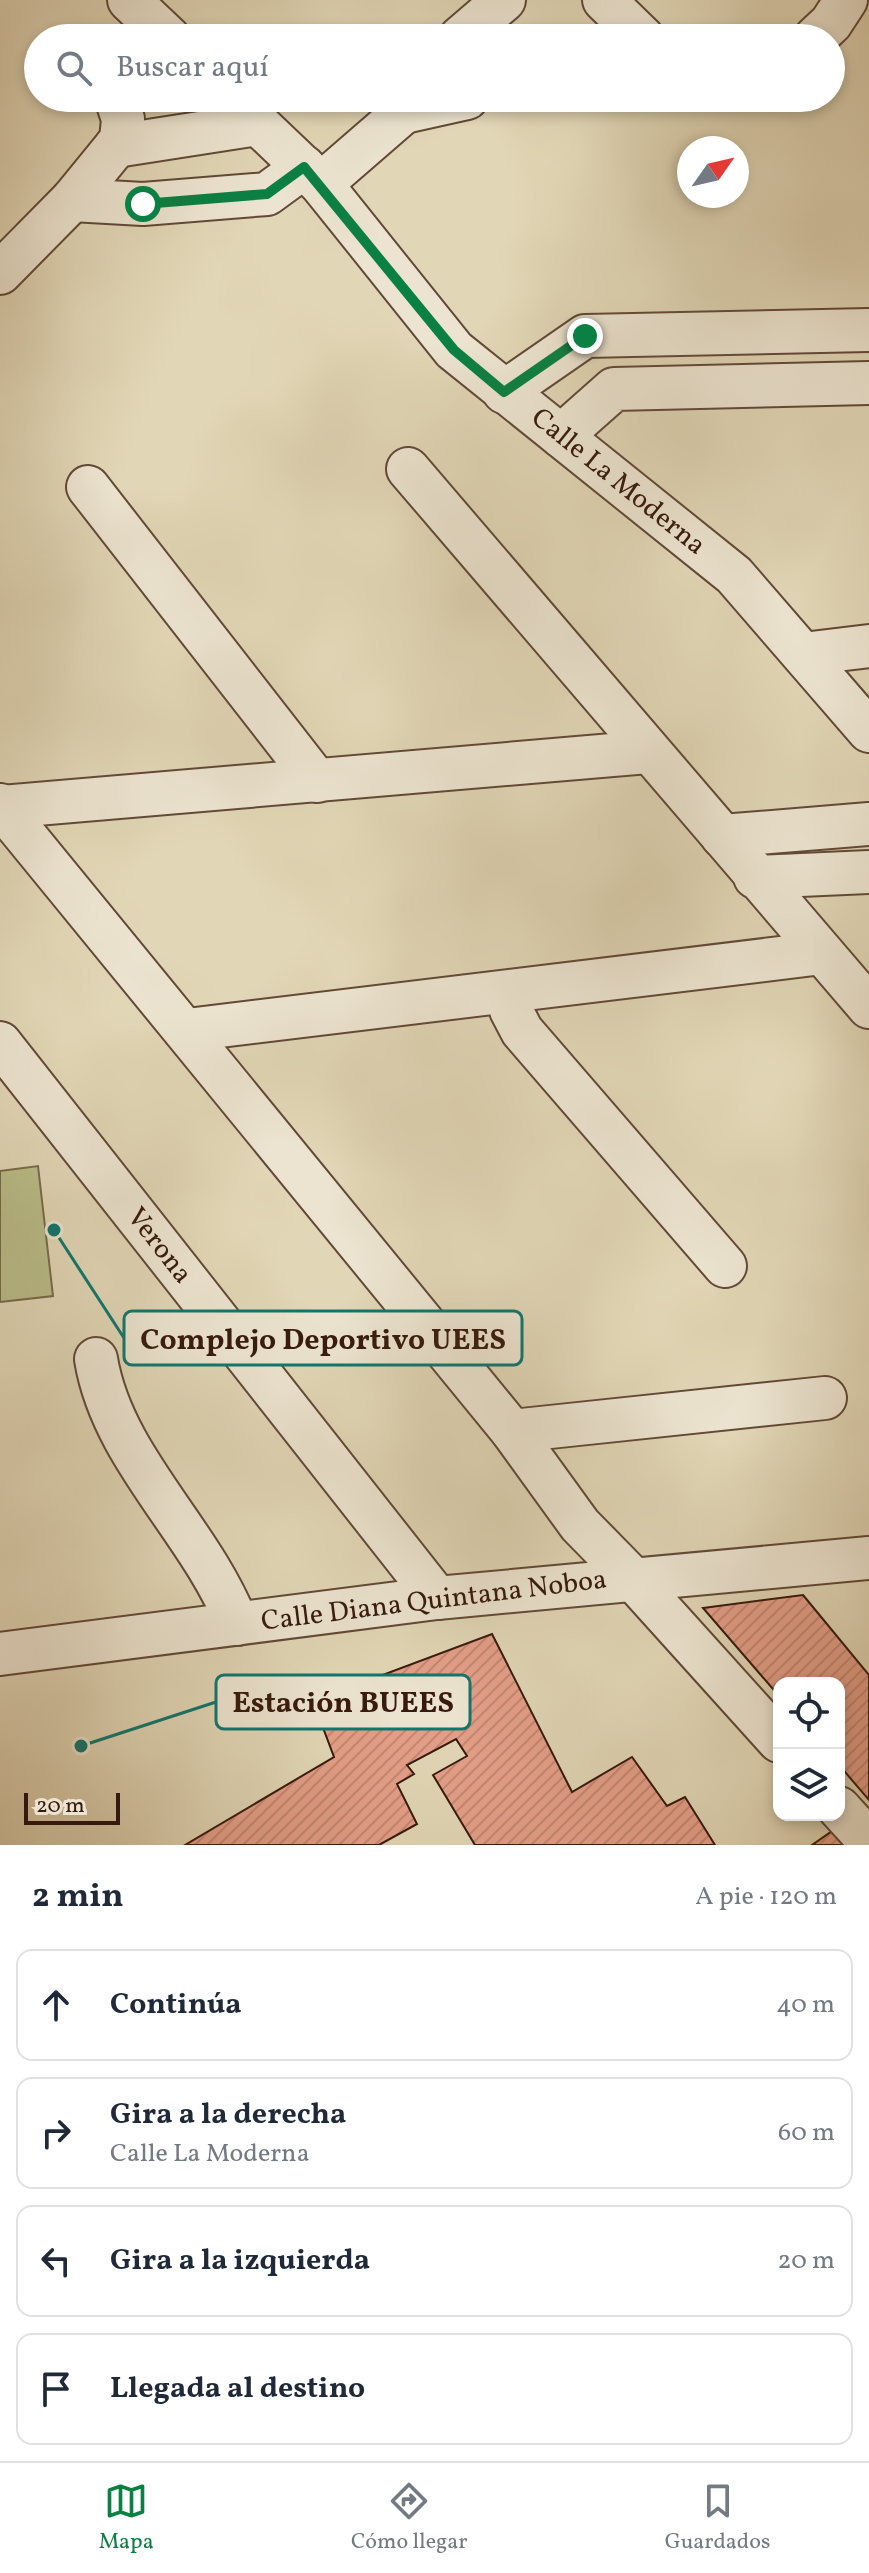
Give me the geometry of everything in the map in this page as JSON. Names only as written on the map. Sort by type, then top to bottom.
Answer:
[{"type":"street","points":[[129,0],[154,24]]},
{"type":"street","points":[[476,24],[504,0]]},
{"type":"street","points":[[604,0],[629,24]]},
{"type":"street","points":[[830,24],[846,0]]},
{"type":"street","points":[[119,112],[123,129],[131,143],[143,204]]},
{"type":"street","points":[[0,273],[131,143],[241,112]]},
{"type":"street","name":"Calle La Moderna","points":[[246,112],[313,175],[454,350],[734,575],[869,731]]},
{"type":"street","points":[[72,200],[143,204],[267,194],[313,175],[398,112]]},
{"type":"street","points":[[504,392],[585,336],[702,336],[869,330]]},
{"type":"street","points":[[702,336],[702,386]]},
{"type":"street","points":[[561,436],[614,389],[869,383]]},
{"type":"street","points":[[408,469],[869,1007]]},
{"type":"street","points":[[88,487],[317,781]]},
{"type":"street","points":[[803,654],[869,646]]},
{"type":"street","points":[[1,806],[648,752]]},
{"type":"street","points":[[1,806],[512,1431],[580,1525],[773,1734]]},
{"type":"street","points":[[722,836],[869,824]]},
{"type":"street","points":[[755,877],[869,872]]},
{"type":"street","points":[[187,1030],[822,953]]},
{"type":"street","points":[[507,992],[511,1010],[522,1031],[725,1266]]},
{"type":"street","name":"Verona","points":[[7,1063],[437,1598]]},
{"type":"street","points":[[96,1359],[107,1401],[120,1430],[218,1580],[237,1624]]},
{"type":"street","points":[[512,1431],[825,1398]]},
{"type":"street","name":"Calle Diana Quintana Noboa","points":[[0,1654],[437,1598],[869,1558]]},
{"type":"street","points":[[845,1815],[869,1841]]},
{"type":"green space","points":[[38,1166],[53,1296],[0,1302],[0,1171]]},
{"type":"building","points":[[803,1595],[869,1675],[869,1800],[845,1772],[845,1677],[773,1677],[773,1689],[703,1608]]},
{"type":"building","points":[[492,1634],[572,1792],[632,1757],[667,1806],[685,1797],[715,1845],[475,1845],[433,1775],[467,1756],[456,1739],[407,1765],[414,1774],[397,1784],[417,1824],[379,1845],[185,1845],[334,1757],[313,1701]]},
{"type":"building","points":[[838,1827],[851,1845],[812,1845]]},
{"type":"place","name":"Complejo Deportivo UEES","points":[[54,1230]]},
{"type":"place","name":"Estación BUEES","points":[[81,1746]]},
{"type":"route","points":[[143,204],[267,194],[304,167],[454,350],[504,392],[585,336]]}]
